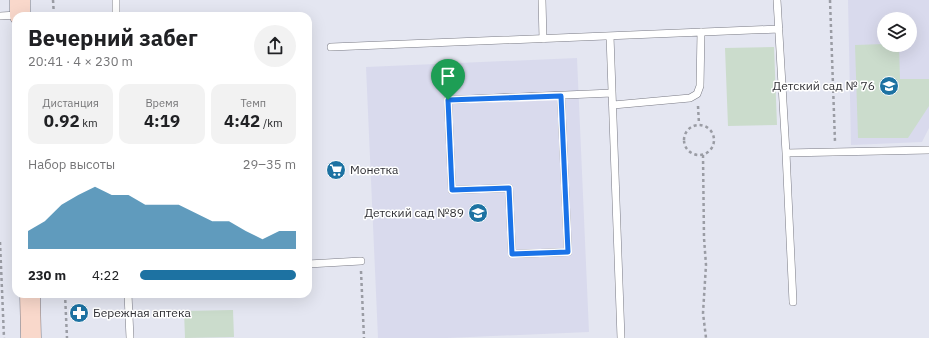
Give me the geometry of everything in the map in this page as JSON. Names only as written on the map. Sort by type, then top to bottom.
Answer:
[{"type":"street","points":[[30,298],[32,338]]},
{"type":"lane","points":[[116,0],[116,12]]},
{"type":"lane","points":[[542,0],[543,39]]},
{"type":"lane","points":[[777,0],[793,302]]},
{"type":"lane","points":[[0,16],[12,12]]},
{"type":"lane","points":[[331,47],[779,29]]},
{"type":"lane","points":[[612,105],[690,98],[697,94],[700,86],[701,32]]},
{"type":"lane","points":[[610,36],[621,338]]},
{"type":"lane","points":[[561,96],[568,252],[512,254],[509,188],[452,190],[448,100],[612,93]]},
{"type":"lane","points":[[786,154],[929,150]]},
{"type":"lane","points":[[312,264],[361,261]]},
{"type":"lane","points":[[128,298],[130,338]]},
{"type":"path","points":[[53,0],[54,12]]},
{"type":"path","points":[[830,0],[835,152]]},
{"type":"path","points":[[697,94],[699,124]]},
{"type":"path","points":[[699,124],[710,128],[715,138],[712,149],[702,155],[690,153],[684,142],[688,130],[699,124]]},
{"type":"path","points":[[702,155],[706,265],[703,313],[706,338]]},
{"type":"path","points":[[0,242],[4,338]]},
{"type":"path","points":[[361,261],[364,338]]},
{"type":"path","points":[[66,298],[68,338]]},
{"type":"shaded area","name":"Детский сад № 76","points":[[848,0],[929,0],[929,128],[922,142],[851,145]]},
{"type":"shaded area","name":"Детский сад №89","points":[[577,58],[589,332],[447,338],[378,338],[366,67]]},
{"type":"green space","points":[[877,44],[877,52],[899,52],[900,79],[929,79],[929,106],[908,138],[858,138],[855,45]]},
{"type":"green space","points":[[774,47],[777,125],[728,126],[725,48]]},
{"type":"green space","points":[[233,310],[234,337],[185,338],[184,311]]},
{"type":"place","name":"Детский сад № 76","points":[[889,86]]},
{"type":"place","name":"Монетка","points":[[336,170]]},
{"type":"place","name":"Детский сад №89","points":[[478,213]]},
{"type":"place","name":"Бережная аптека","points":[[79,313]]},
{"type":"route","points":[[561,96],[568,252],[512,254],[509,188],[452,190],[448,100],[561,96]]}]
